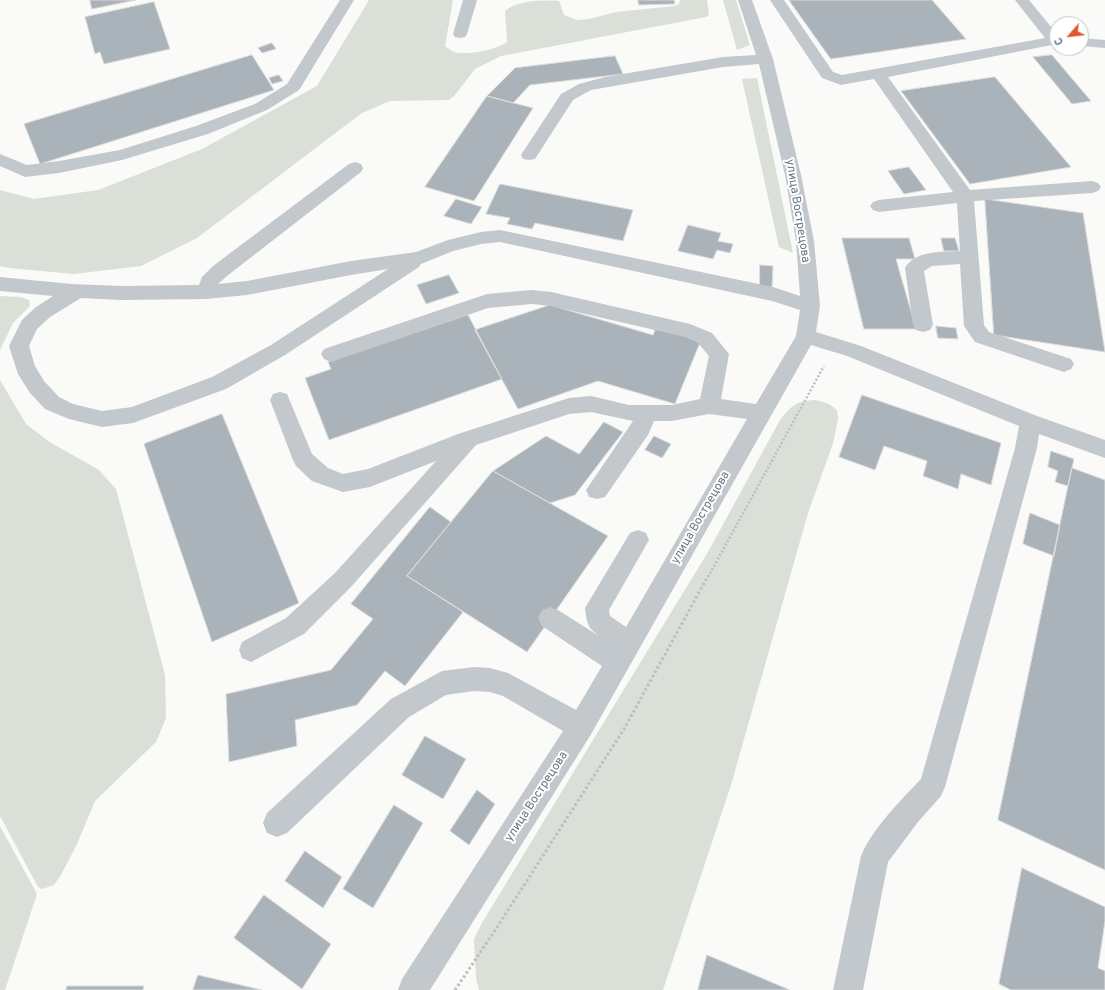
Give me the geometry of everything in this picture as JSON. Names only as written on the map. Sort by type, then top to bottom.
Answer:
[{"type":"street","points":[[0,159],[25,171],[59,167],[122,155],[202,130],[260,107],[293,87],[347,0]]},
{"type":"street","points":[[460,34],[470,0]]},
{"type":"street","name":"улица Вострецова","points":[[413,990],[581,727],[806,336],[810,306],[805,241],[793,175],[764,59],[745,0]]},
{"type":"street","points":[[777,0],[827,75],[841,80],[1049,41]]},
{"type":"street","points":[[1022,0],[1049,33]]},
{"type":"street","points":[[1089,43],[1105,44]]},
{"type":"street","points":[[529,155],[567,97],[585,87],[605,82],[723,62],[764,59]]},
{"type":"street","points":[[878,74],[965,196],[974,326],[982,337],[1064,364]]},
{"type":"street","points":[[206,292],[209,282],[220,271],[355,168]]},
{"type":"street","points":[[879,206],[965,196],[1092,187]]},
{"type":"street","points":[[79,292],[63,299],[43,312],[29,326],[19,346],[25,368],[37,387],[52,403],[69,411],[102,419],[133,415],[219,383],[278,350],[420,258],[448,246],[481,238],[500,236],[773,294],[810,306]]},
{"type":"street","points":[[923,325],[914,268],[928,260],[969,257]]},
{"type":"street","points":[[0,284],[79,292],[206,292],[247,288],[351,268],[420,258]]},
{"type":"street","points":[[331,354],[487,301],[532,297],[551,299],[690,331],[705,338],[719,354],[709,406]]},
{"type":"street","points":[[806,336],[854,351],[1030,422],[1105,449]]},
{"type":"street","points":[[280,400],[304,460],[320,475],[343,483],[370,478],[469,439],[569,406],[591,404],[628,413],[647,413],[672,412],[709,406],[761,413]]},
{"type":"street","points":[[597,490],[641,429],[647,413]]},
{"type":"street","points":[[848,990],[875,856],[908,812],[932,787],[1026,448],[1030,422]]},
{"type":"street","points":[[251,650],[295,626],[323,600],[343,580],[469,439]]},
{"type":"street","points":[[624,653],[599,622],[597,608],[638,540]]},
{"type":"street","points":[[550,618],[624,653]]},
{"type":"street","points":[[277,823],[400,708],[442,684],[474,679],[490,680],[508,685],[581,727]]},
{"type":"shaded area","points":[[369,0],[453,0],[445,46],[453,52],[459,53],[484,51],[507,42],[505,11],[510,7],[523,3],[559,1],[564,15],[577,20],[589,19],[616,12],[675,6],[679,4],[680,0],[707,0],[709,15],[706,17],[501,56],[475,69],[454,96],[449,100],[390,101],[362,113],[197,238],[141,266],[74,274],[0,266],[0,190],[34,199],[98,190],[202,149],[317,86]]},
{"type":"shaded area","points":[[723,0],[736,0],[750,45],[737,50]]},
{"type":"shaded area","points":[[757,78],[793,253],[779,247],[742,79]]},
{"type":"shaded area","points":[[0,296],[20,297],[29,300],[30,306],[13,323],[0,350]]},
{"type":"shaded area","points":[[0,380],[26,424],[48,441],[99,470],[116,489],[165,675],[166,718],[156,742],[95,801],[77,844],[61,875],[54,885],[42,889],[38,887],[0,816]]},
{"type":"shaded area","points":[[816,400],[829,404],[837,410],[838,419],[833,443],[808,513],[731,785],[663,990],[479,990],[476,978],[474,939],[482,923],[708,552],[780,420],[791,407],[804,401]]},
{"type":"shaded area","points":[[0,826],[37,894],[5,990],[0,990]]},
{"type":"building","points":[[90,0],[136,0],[92,9]]},
{"type":"building","points":[[638,0],[674,0],[675,4],[639,5]]},
{"type":"building","points":[[789,0],[932,0],[966,39],[831,59]]},
{"type":"building","points":[[154,2],[170,49],[104,64],[100,52],[95,54],[85,17]]},
{"type":"building","points":[[272,43],[276,49],[262,53],[258,48]]},
{"type":"building","points":[[252,55],[274,90],[40,164],[24,124]]},
{"type":"building","points":[[615,56],[623,74],[530,85],[513,103],[487,96],[515,68]]},
{"type":"building","points":[[1053,56],[1091,101],[1072,104],[1033,57]]},
{"type":"building","points":[[279,75],[283,81],[272,84],[269,78]]},
{"type":"building","points":[[995,77],[1071,167],[970,184],[901,91]]},
{"type":"building","points":[[487,96],[533,108],[474,201],[425,187]]},
{"type":"building","points":[[909,167],[926,190],[904,194],[888,171]]},
{"type":"building","points":[[500,184],[633,210],[623,241],[535,223],[532,229],[507,224],[510,218],[486,214]]},
{"type":"building","points":[[456,199],[482,207],[471,224],[444,216]]},
{"type":"building","points":[[985,199],[1083,213],[1105,352],[994,335]]},
{"type":"building","points":[[688,225],[721,233],[718,241],[733,244],[730,253],[717,250],[713,259],[678,251]]},
{"type":"building","points":[[842,238],[909,238],[915,259],[896,259],[916,329],[864,329]]},
{"type":"building","points":[[941,238],[955,238],[959,251],[944,251]]},
{"type":"building","points":[[760,265],[773,266],[772,288],[760,286]]},
{"type":"building","points":[[449,275],[459,293],[426,304],[417,285]]},
{"type":"building","points":[[550,305],[653,335],[656,327],[701,340],[675,404],[598,381],[518,409],[475,330]]},
{"type":"building","points":[[468,315],[502,379],[329,440],[305,378],[331,369],[328,362]]},
{"type":"building","points":[[936,326],[956,328],[958,339],[938,338]]},
{"type":"building","points":[[862,395],[1001,443],[991,485],[961,474],[958,489],[923,476],[927,461],[884,446],[875,470],[839,457]]},
{"type":"building","points":[[222,414],[299,603],[212,642],[144,444]]},
{"type":"building","points":[[604,422],[623,432],[575,495],[550,503],[493,471],[546,436],[579,454]]},
{"type":"building","points":[[654,436],[671,444],[662,458],[645,450]]},
{"type":"building","points":[[1051,451],[1074,459],[1068,486],[1055,482],[1058,471],[1048,467]]},
{"type":"building","points":[[1072,468],[1105,480],[1105,870],[998,820]]},
{"type":"building","points":[[493,471],[608,536],[527,652],[407,576]]},
{"type":"building","points":[[430,507],[451,522],[407,576],[463,612],[405,686],[385,671],[357,705],[295,720],[297,746],[229,762],[226,694],[331,670],[373,619],[351,604]]},
{"type":"building","points":[[1030,513],[1060,525],[1054,556],[1023,544]]},
{"type":"building","points":[[425,736],[466,759],[443,799],[402,775]]},
{"type":"building","points":[[477,790],[495,804],[469,845],[450,831]]},
{"type":"building","points":[[394,805],[423,823],[373,908],[343,889]]},
{"type":"building","points":[[305,851],[342,877],[323,908],[285,881]]},
{"type":"building","points":[[1022,868],[1105,907],[1105,921],[1098,968],[1105,971],[1105,990],[1011,990],[999,984]]},
{"type":"building","points":[[264,895],[331,944],[302,989],[234,938]]},
{"type":"building","points":[[707,955],[790,990],[698,990]]},
{"type":"building","points":[[198,975],[262,990],[193,990]]},
{"type":"building","points":[[67,986],[144,986],[143,990],[66,990]]}]
